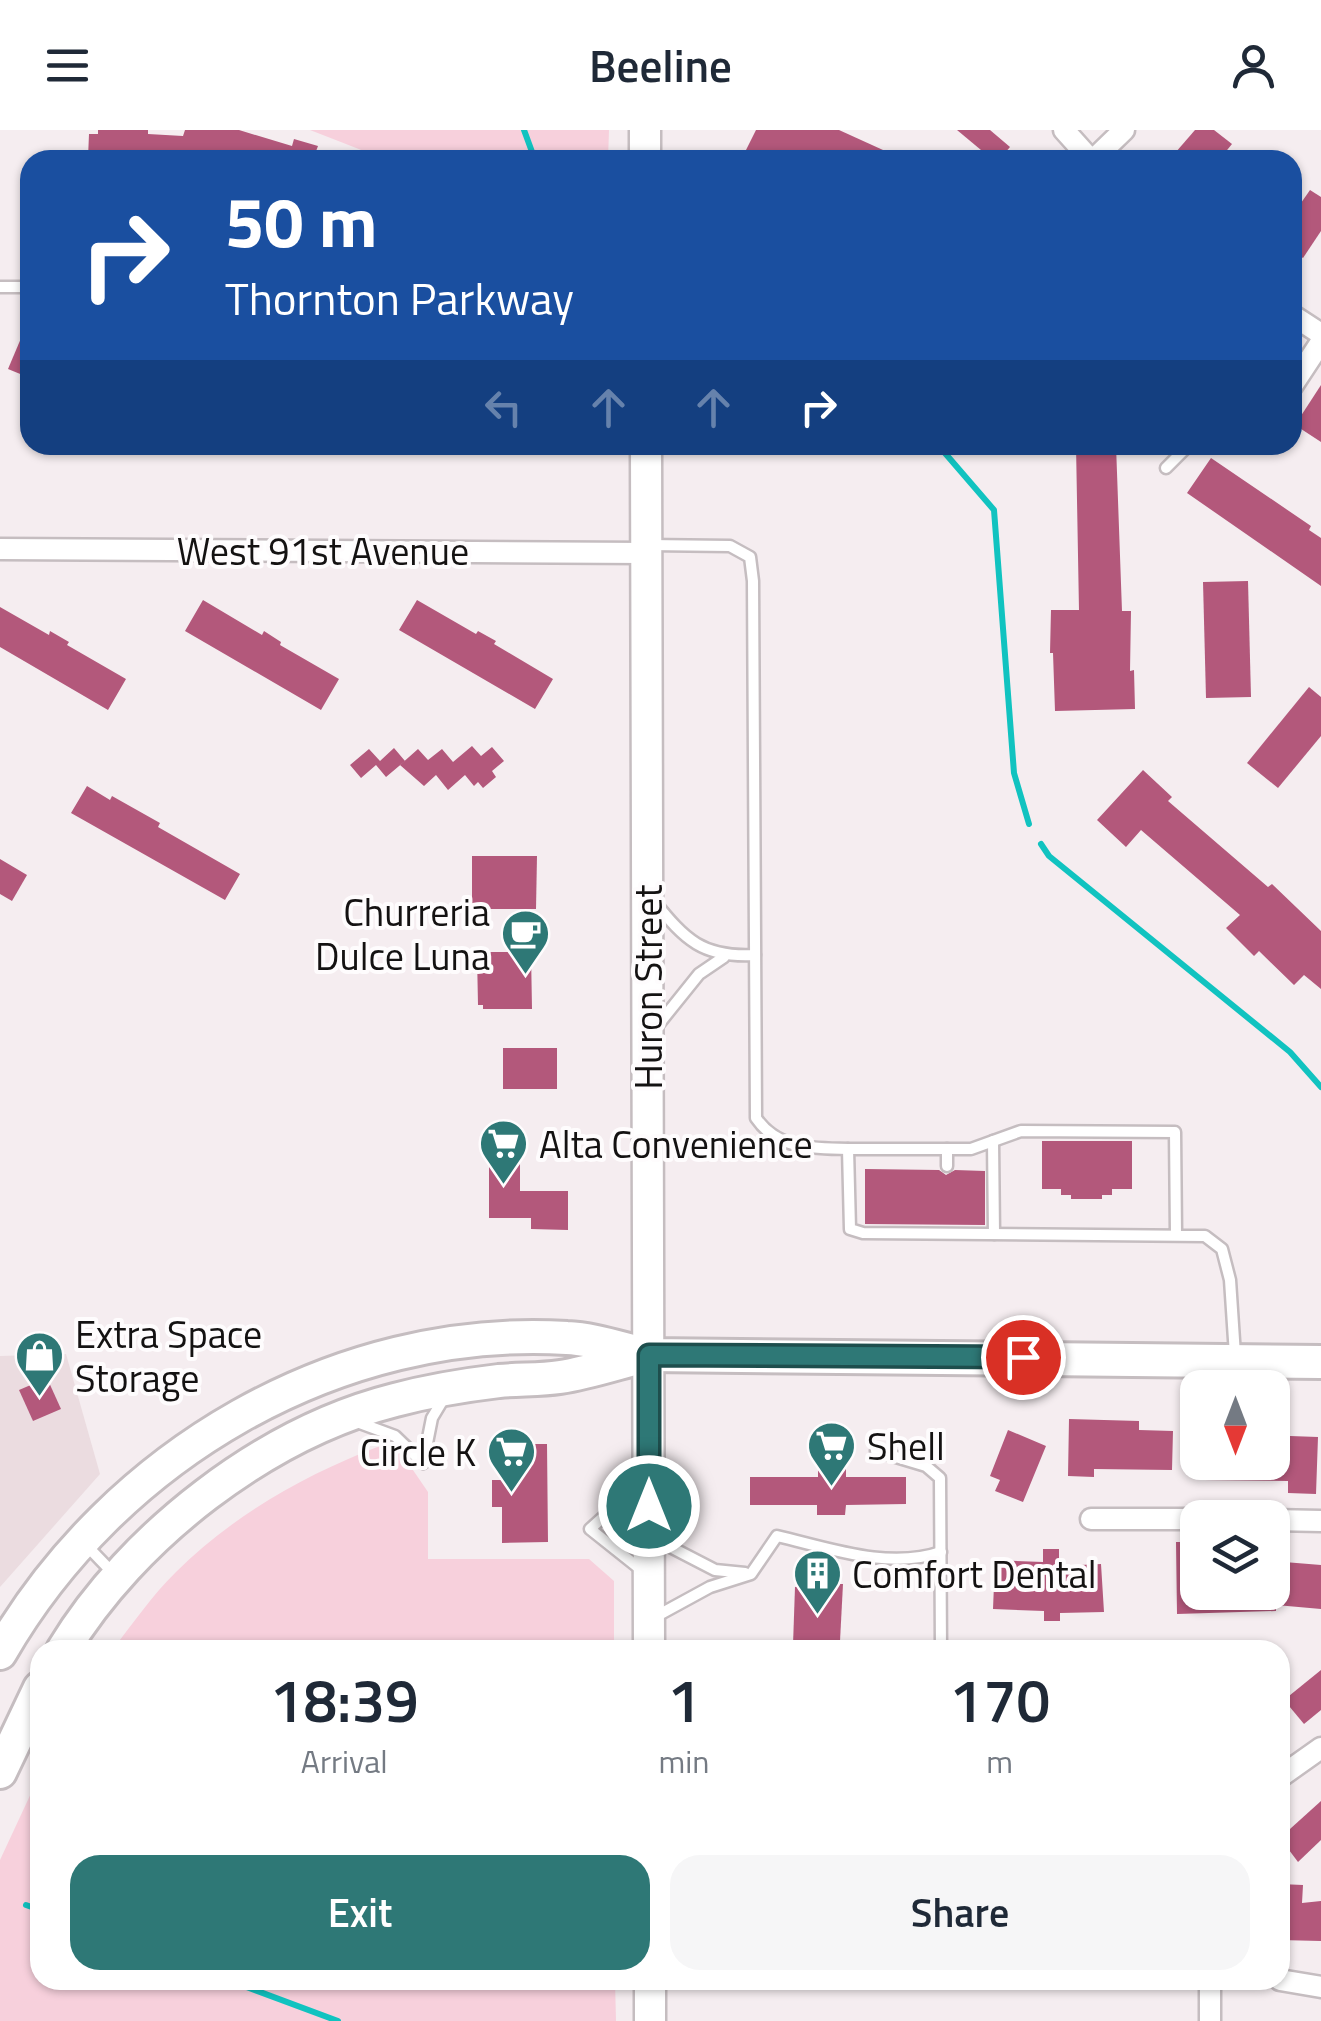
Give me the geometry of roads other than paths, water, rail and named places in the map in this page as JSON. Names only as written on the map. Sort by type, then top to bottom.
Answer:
[{"type":"main road","name":"Huron Street","points":[[646,455],[649,1635]]},
{"type":"main road","points":[[0,1653],[42,1588],[82,1542],[151,1476],[187,1448],[269,1400],[352,1364],[443,1344],[520,1338],[571,1338],[649,1355],[1321,1362]]},
{"type":"main road","points":[[70,1640],[118,1578],[168,1527],[216,1488],[290,1441],[342,1416],[394,1400],[449,1389],[562,1377],[649,1355]]},
{"type":"main road","points":[[0,1772],[30,1709]]},
{"type":"main road","points":[[650,1990],[650,2021]]},
{"type":"street","points":[[1064,130],[1083,150]]},
{"type":"street","points":[[1103,150],[1124,130]]},
{"type":"street","points":[[1302,369],[1321,338]]},
{"type":"street","name":"West 91st Avenue","points":[[0,549],[646,549]]},
{"type":"street","points":[[1091,1518],[1180,1519]]},
{"type":"street","points":[[1290,1520],[1321,1521]]},
{"type":"street","points":[[1290,1768],[1321,1748]]},
{"type":"street","points":[[1290,1981],[1321,1986]]},
{"type":"street","points":[[1210,1990],[1210,2021]]},
{"type":"lane","points":[[1166,468],[1178,455]]},
{"type":"lane","points":[[646,549],[730,546],[750,557],[756,1118],[767,1134],[788,1144],[887,1150],[971,1149],[1021,1131],[1176,1132],[1176,1234]]},
{"type":"lane","points":[[647,892],[688,939],[724,957],[755,956]]},
{"type":"lane","points":[[648,1039],[699,974],[724,957]]},
{"type":"lane","points":[[993,1141],[994,1234]]},
{"type":"lane","points":[[918,1149],[918,1166]]},
{"type":"lane","points":[[947,1149],[947,1166]]},
{"type":"lane","points":[[848,1150],[850,1230],[1205,1236],[1222,1249],[1230,1280],[1236,1361]]},
{"type":"lane","points":[[887,1150],[887,1166]]},
{"type":"lane","points":[[342,1416],[395,1436],[423,1463],[432,1418],[449,1389]]},
{"type":"lane","points":[[876,1451],[926,1466],[940,1478],[941,1640]]},
{"type":"lane","points":[[649,1476],[590,1529],[649,1576]]},
{"type":"lane","points":[[649,1536],[715,1570],[751,1574]]},
{"type":"lane","points":[[649,1635],[710,1587],[751,1574],[777,1536],[875,1558],[911,1559],[941,1552]]},
{"type":"lane","points":[[82,1542],[118,1578]]},
{"type":"waterway","points":[[524,130],[531,150]]},
{"type":"waterway","points":[[947,455],[994,510],[1014,773],[1029,824]]},
{"type":"waterway","points":[[1041,844],[1049,856],[1290,1052],[1321,1087]]},
{"type":"waterway","points":[[26,1905],[30,1906]]},
{"type":"waterway","points":[[255,1990],[338,2021]]},
{"type":"place","name":"Churreria Dulce Luna","points":[[525,976]]},
{"type":"place","name":"Alta Convenience","points":[[504,1186]]},
{"type":"place","name":"Extra Space Storage","points":[[40,1398]]},
{"type":"place","name":"Shell","points":[[832,1488]]},
{"type":"place","name":"Circle K","points":[[511,1494]]},
{"type":"place","name":"Comfort Dental","points":[[817,1616]]}]
